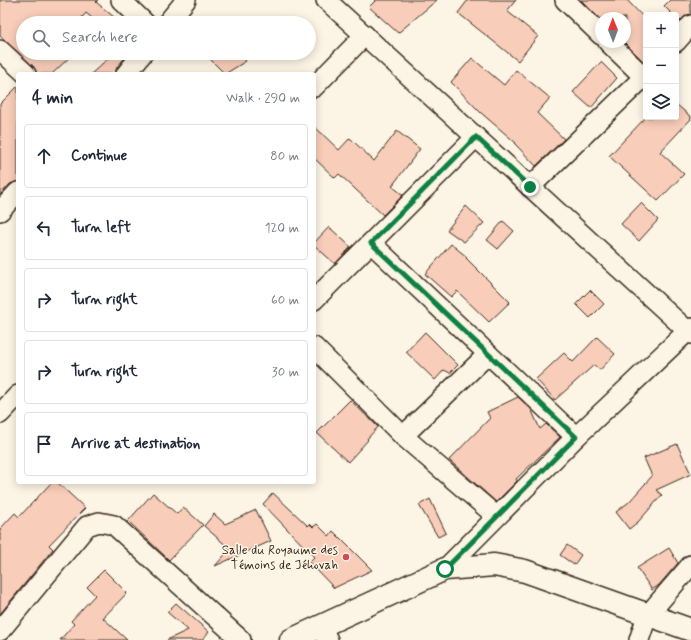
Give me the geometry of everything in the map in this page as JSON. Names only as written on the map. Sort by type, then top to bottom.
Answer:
[{"type":"main road","points":[[291,640],[324,633],[445,569],[494,565],[525,571],[647,616],[691,630]]},
{"type":"street","points":[[121,0],[138,16]]},
{"type":"street","points":[[173,16],[186,0]]},
{"type":"street","points":[[326,0],[690,331],[576,437],[445,569]]},
{"type":"street","points":[[565,0],[595,29]]},
{"type":"street","points":[[679,39],[691,26]]},
{"type":"street","points":[[316,85],[365,35]]},
{"type":"street","points":[[615,48],[643,74]]},
{"type":"street","points":[[0,50],[24,72]]},
{"type":"street","points":[[128,72],[137,60]]},
{"type":"street","points":[[530,187],[643,78]]},
{"type":"street","points":[[316,298],[476,137]]},
{"type":"street","points":[[0,211],[16,194]]},
{"type":"street","points":[[371,243],[576,437]]},
{"type":"street","points":[[316,349],[403,436],[496,516]]},
{"type":"street","points":[[403,436],[488,354]]},
{"type":"street","points":[[0,414],[16,397]]},
{"type":"street","points":[[0,631],[87,526],[99,522],[114,525],[241,640]]},
{"type":"street","points":[[639,640],[647,616],[691,565]]},
{"type":"building","points":[[0,0],[98,0],[96,2],[113,16],[90,16],[86,13],[83,16],[16,16],[16,51],[0,36]]},
{"type":"building","points":[[376,0],[437,0],[398,33],[369,7]]},
{"type":"building","points":[[468,0],[516,0],[507,11],[538,36],[518,61],[458,13]]},
{"type":"building","points":[[581,0],[627,0],[643,17],[643,61],[630,48],[631,12],[595,12],[595,14]]},
{"type":"building","points":[[670,0],[691,0],[691,14],[687,15],[680,21],[679,12],[670,12],[664,6]]},
{"type":"building","points":[[472,58],[504,85],[516,70],[550,98],[537,113],[564,139],[536,166],[515,144],[516,143],[480,112],[451,82]]},
{"type":"building","points":[[26,60],[67,60],[54,72],[36,72],[33,66]]},
{"type":"building","points":[[106,60],[123,60],[117,67],[116,72],[93,72]]},
{"type":"building","points":[[211,60],[246,61],[228,72],[223,72]]},
{"type":"building","points":[[601,62],[617,78],[591,108],[573,92]]},
{"type":"building","points":[[16,88],[16,182],[10,184],[0,195],[0,104]]},
{"type":"building","points":[[679,107],[691,117],[691,119],[660,152],[684,174],[658,201],[609,156],[643,120],[679,120]]},
{"type":"building","points":[[316,128],[339,150],[350,138],[374,161],[397,131],[420,149],[392,186],[403,195],[383,215],[339,174],[335,178],[316,160]]},
{"type":"building","points":[[641,203],[658,220],[639,241],[621,224]]},
{"type":"building","points":[[466,206],[484,223],[464,242],[447,230]]},
{"type":"building","points":[[503,221],[514,231],[498,249],[487,240]]},
{"type":"building","points":[[329,227],[351,247],[335,264],[316,247],[316,241]]},
{"type":"building","points":[[451,244],[467,257],[466,258],[510,302],[489,322],[457,291],[451,297],[425,274]]},
{"type":"building","points":[[590,290],[604,304],[590,318],[576,304]]},
{"type":"building","points":[[425,332],[458,365],[450,373],[444,370],[435,380],[406,352]]},
{"type":"building","points":[[597,337],[615,354],[600,370],[594,365],[555,400],[536,379],[564,353],[573,362]]},
{"type":"building","points":[[518,397],[531,409],[540,429],[546,424],[560,437],[516,479],[517,481],[496,502],[449,460],[490,418],[487,412]]},
{"type":"building","points":[[350,400],[378,427],[348,462],[317,433]]},
{"type":"building","points":[[677,444],[691,474],[656,490],[662,495],[638,522],[629,529],[616,512],[629,502],[652,476],[644,458]]},
{"type":"building","points":[[50,484],[59,484],[85,508],[49,545],[53,549],[0,614],[0,529],[15,513],[19,517]]},
{"type":"building","points":[[153,493],[177,514],[183,507],[203,525],[169,560],[128,521]]},
{"type":"building","points":[[273,493],[308,526],[310,524],[313,527],[317,524],[329,536],[333,531],[372,570],[334,588],[309,562],[314,557],[263,504]]},
{"type":"building","points":[[430,499],[446,533],[438,537],[419,505]]},
{"type":"building","points":[[256,510],[271,541],[215,566],[230,549],[204,526],[214,514],[225,524]]},
{"type":"building","points":[[567,545],[581,555],[574,565],[560,555]]},
{"type":"building","points":[[669,548],[678,563],[659,585],[652,590],[637,568]]},
{"type":"building","points":[[104,570],[127,593],[103,618],[127,640],[60,640],[74,624],[71,621],[95,595],[87,587]]},
{"type":"building","points":[[176,603],[209,632],[202,640],[167,640],[188,630],[167,612]]},
{"type":"place","name":"Salle du Royaume des Témoins de Jéhovah","points":[[346,557]]},
{"type":"route","points":[[445,569],[576,437],[371,243],[476,137],[530,187]]}]
